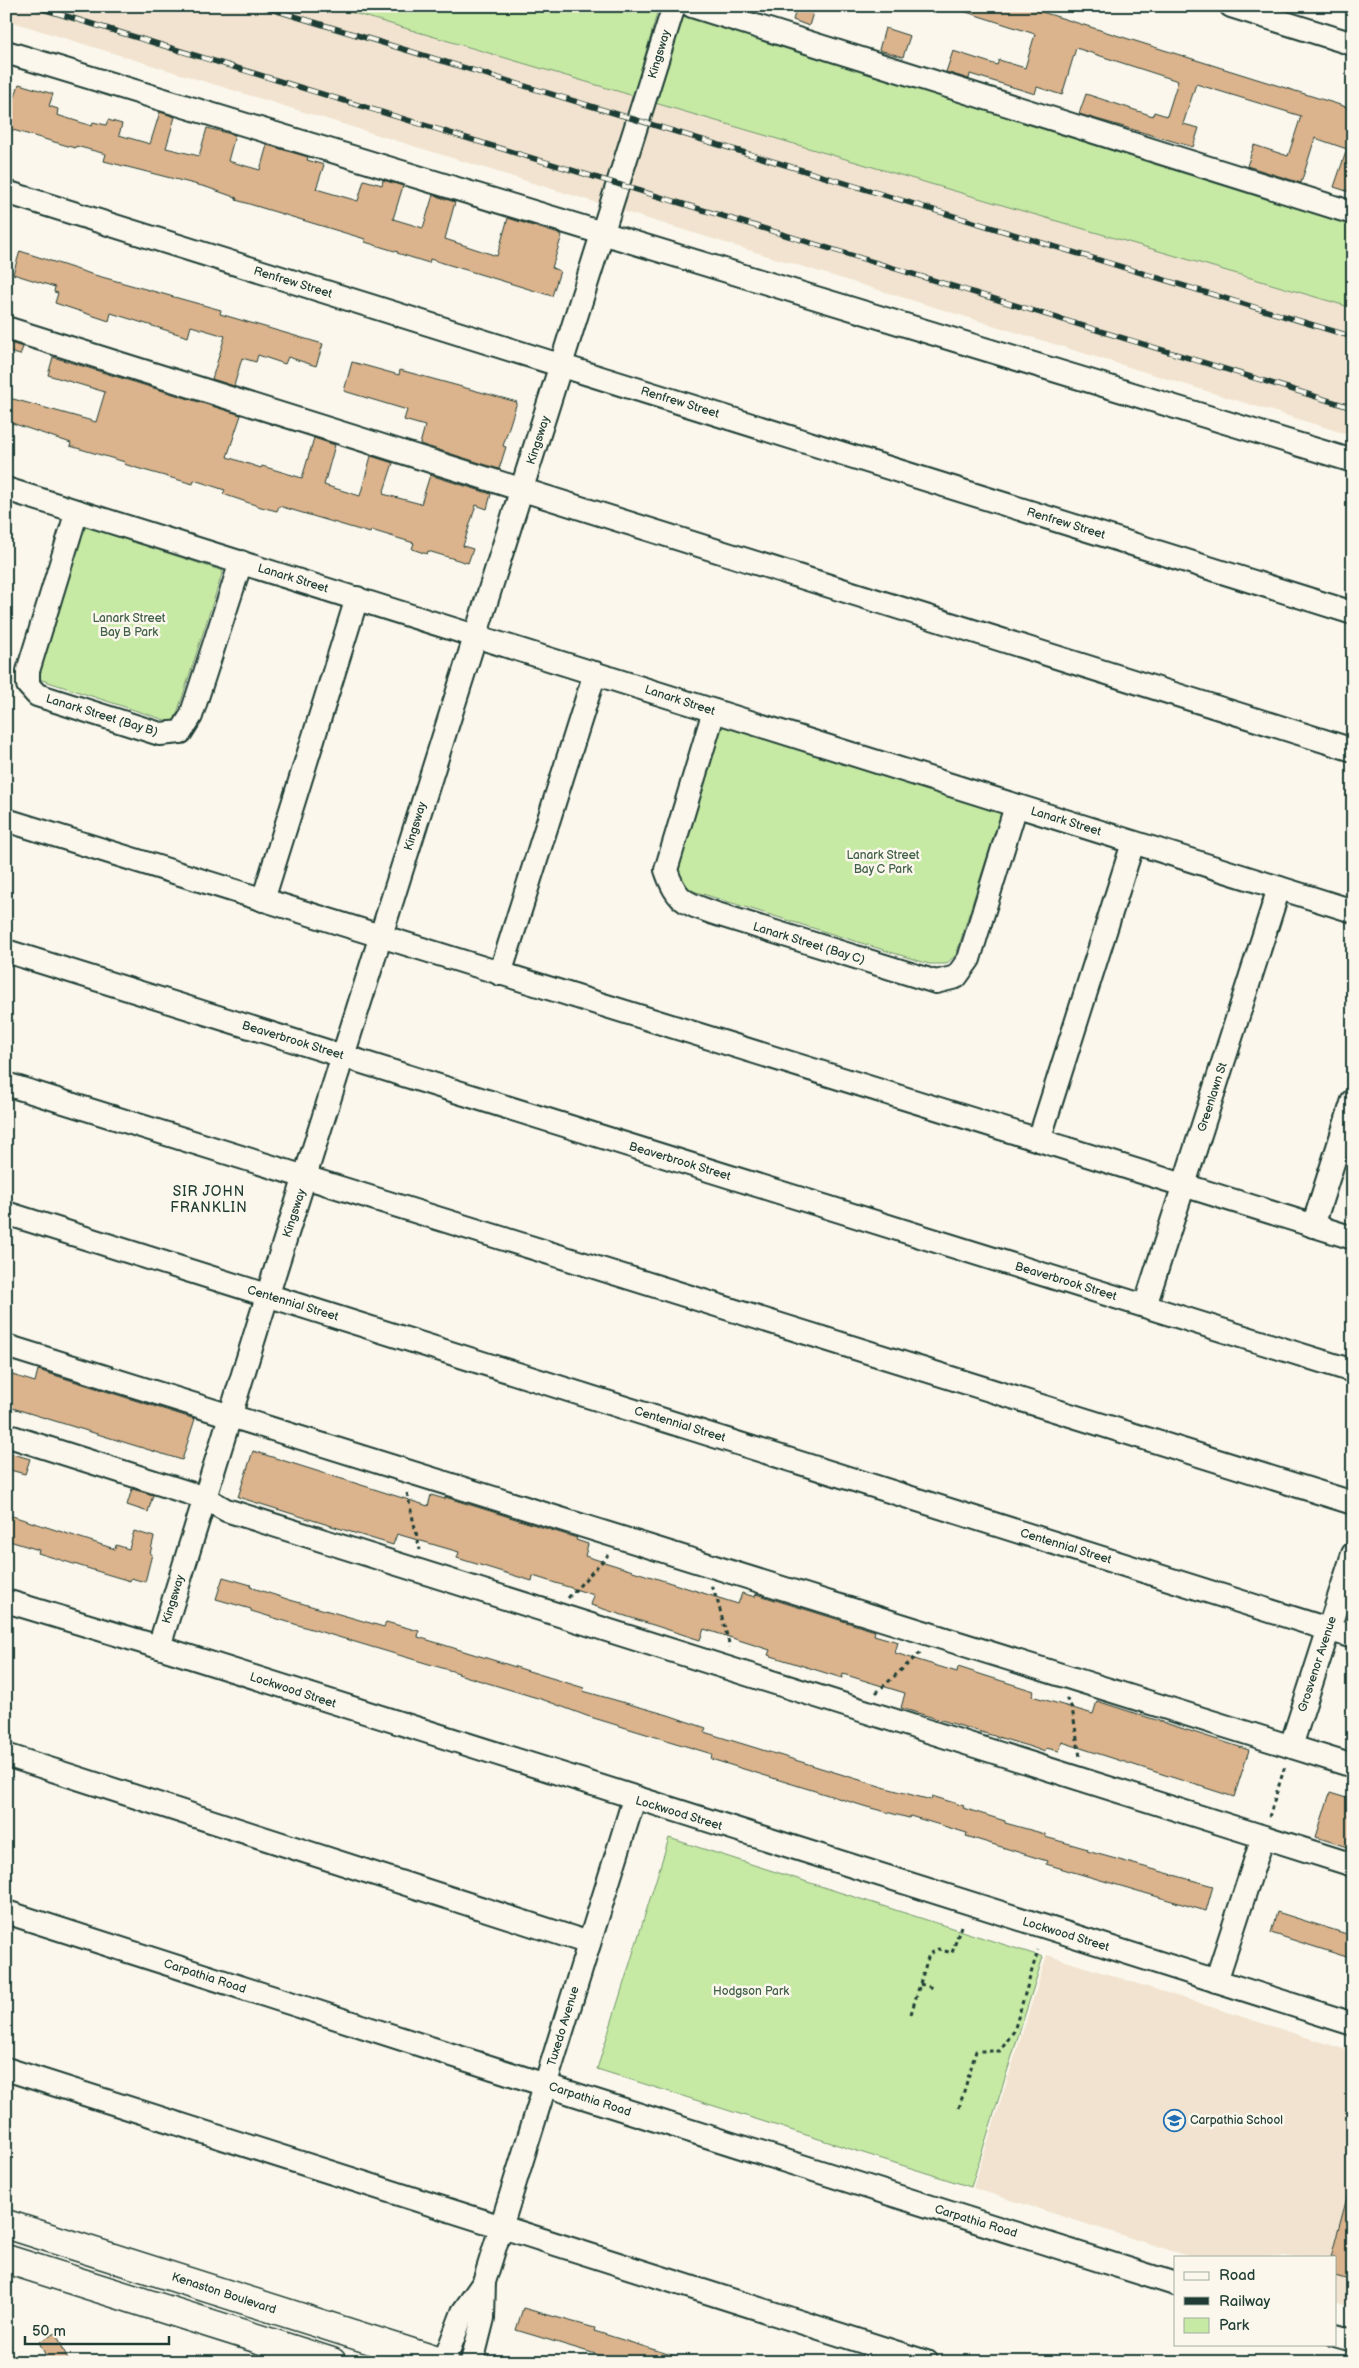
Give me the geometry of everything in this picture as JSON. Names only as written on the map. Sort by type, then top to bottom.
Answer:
[{"type":"main road","name":"Kenaston Boulevard","points":[[6,2224],[443,2362]]},
{"type":"main road","points":[[6,2259],[332,2362]]},
{"type":"street","name":"Kingsway","points":[[158,1647],[674,6]]},
{"type":"street","points":[[692,6],[1353,213]]},
{"type":"street","points":[[1231,6],[1353,44]]},
{"type":"street","points":[[6,52],[603,231],[1353,461]]},
{"type":"street","name":"Renfrew Street","points":[[6,192],[1353,612]]},
{"type":"street","points":[[6,328],[521,491],[1353,750]]},
{"type":"street","name":"Lanark Street","points":[[6,489],[475,634],[714,711],[1353,911]]},
{"type":"street","name":"Lanark Street (Bay B)","points":[[77,511],[28,671],[28,685],[37,695],[160,734],[181,732],[192,716],[241,562]]},
{"type":"street","points":[[263,900],[357,598]]},
{"type":"street","points":[[500,974],[595,673]]},
{"type":"street","name":"Lanark Street (Bay C)","points":[[714,711],[666,870],[672,889],[686,903],[717,914],[936,982],[956,977],[969,960],[1016,806]]},
{"type":"street","points":[[6,820],[1353,1238]]},
{"type":"street","points":[[1039,1140],[1133,843]]},
{"type":"street","name":"Greenlawn St","points":[[1145,1306],[1278,888]]},
{"type":"street","name":"Beaverbrook Street","points":[[6,951],[1353,1371]]},
{"type":"street","points":[[6,1084],[1353,1503]]},
{"type":"street","points":[[1312,1226],[1353,1100]]},
{"type":"street","name":"Centennial Street","points":[[6,1212],[1353,1637]]},
{"type":"street","points":[[6,1346],[1353,1766]]},
{"type":"street","points":[[6,1435],[205,1498],[226,1510],[1353,1865]]},
{"type":"street","name":"Grosvenor Avenue","points":[[1291,1746],[1353,1554]]},
{"type":"street","name":"Lockwood Street","points":[[6,1601],[158,1647],[634,1799],[1353,2024]]},
{"type":"street","points":[[6,1755],[589,1942]]},
{"type":"street","name":"Tuxedo Avenue","points":[[443,2362],[463,2312],[484,2282],[634,1799]]},
{"type":"street","points":[[1216,1981],[1263,1837]]},
{"type":"street","name":"Carpathia Road","points":[[6,1912],[1174,2284]]},
{"type":"street","points":[[6,2069],[926,2362]]},
{"type":"street","name":"Tuxedo Avenue","points":[[472,2362],[483,2318],[484,2282]]},
{"type":"street","points":[[1336,2334],[1353,2340]]},
{"type":"path","points":[[406,1490],[422,1555]]},
{"type":"path","points":[[564,1602],[612,1551]]},
{"type":"path","points":[[708,1581],[717,1599],[731,1652]]},
{"type":"path","points":[[871,1696],[883,1689],[925,1648]]},
{"type":"path","points":[[1064,1696],[1072,1708],[1082,1765]]},
{"type":"path","points":[[1263,1837],[1291,1746]]},
{"type":"path","points":[[911,2014],[929,1954],[938,1948],[952,1953],[961,1926]]},
{"type":"path","points":[[959,2108],[976,2051],[1000,2050],[1014,2031],[1038,1950]]},
{"type":"path","points":[[920,1984],[933,1988]]},
{"type":"shaded area","points":[[6,6],[330,6],[634,96],[601,204],[6,20]]},
{"type":"shaded area","points":[[655,103],[1353,308],[1353,436],[622,211]]},
{"type":"shaded area","name":"Carpathia School","points":[[1047,1955],[1353,2052],[1353,2308],[1336,2302],[1336,2256],[1188,2256],[973,2188]]},
{"type":"green space","points":[[330,6],[659,6],[634,96]]},
{"type":"green space","points":[[683,15],[1353,221],[1353,308],[655,103]]},
{"type":"green space","name":"Lanark Street Bay B Park","points":[[84,526],[223,571],[174,723],[36,678]]},
{"type":"green space","name":"Lanark Street Bay C Park","points":[[718,724],[1002,810],[956,955],[946,964],[929,964],[690,890],[680,879],[678,870]]},
{"type":"green space","name":"Hodgson Park","points":[[669,1838],[1043,1957],[971,2187],[597,2069]]},
{"type":"building","points":[[797,6],[815,6],[809,26],[793,20]]},
{"type":"building","points":[[960,6],[1023,6],[1353,109],[1353,193],[1334,187],[1347,149],[1315,138],[1301,183],[1247,166],[1254,145],[1288,156],[1301,116],[1196,84],[1183,124],[1199,128],[1193,147],[1079,114],[1086,94],[1153,116],[1154,112],[1167,116],[1178,81],[1076,48],[1062,95],[1037,87],[1035,94],[970,74],[969,79],[946,72],[953,51],[997,65],[999,60],[1025,68],[1035,34],[960,10]]},
{"type":"building","points":[[885,28],[910,36],[903,57],[879,50]]},
{"type":"building","points":[[19,84],[53,94],[49,106],[58,109],[57,115],[92,126],[93,122],[106,125],[108,120],[122,124],[119,135],[150,144],[160,112],[175,117],[166,148],[199,156],[207,128],[235,135],[228,161],[260,170],[267,145],[308,157],[307,160],[324,165],[316,189],[358,201],[364,180],[382,185],[383,180],[403,186],[393,219],[423,228],[433,195],[455,202],[445,239],[497,256],[508,218],[562,235],[552,268],[560,271],[552,296],[430,259],[429,263],[365,242],[365,239],[236,200],[237,198],[206,187],[104,161],[106,154],[76,146],[75,148],[6,128],[6,97],[14,100]]},
{"type":"building","points":[[20,251],[91,274],[221,310],[220,314],[323,344],[316,366],[288,357],[285,364],[258,355],[256,362],[242,358],[234,386],[212,379],[225,336],[191,326],[188,337],[111,313],[109,321],[55,303],[58,293],[54,292],[55,287],[13,274]]},
{"type":"building","points":[[6,342],[23,347],[20,355],[6,351]]},
{"type":"building","points":[[53,357],[241,415],[227,457],[261,468],[262,466],[302,478],[314,438],[335,445],[324,485],[360,496],[371,456],[393,463],[383,494],[421,504],[430,475],[491,494],[487,509],[476,505],[463,546],[473,549],[468,563],[428,551],[427,554],[412,549],[414,543],[371,530],[370,533],[279,506],[277,511],[261,507],[223,494],[225,490],[194,480],[193,484],[124,464],[125,462],[70,446],[71,443],[6,421],[6,397],[96,422],[105,392],[48,375]]},
{"type":"building","points":[[352,362],[399,375],[400,370],[517,402],[503,446],[506,447],[499,469],[420,444],[425,426],[404,420],[407,410],[344,391]]},
{"type":"building","points":[[38,1370],[195,1419],[182,1460],[6,1406],[6,1373],[35,1382]]},
{"type":"building","points":[[253,1451],[428,1506],[431,1495],[445,1499],[445,1497],[577,1538],[576,1540],[588,1544],[585,1556],[738,1604],[742,1593],[755,1597],[756,1594],[875,1631],[874,1635],[898,1642],[895,1653],[957,1672],[958,1667],[1034,1691],[1032,1696],[1093,1714],[1097,1701],[1249,1750],[1234,1797],[1062,1742],[1059,1751],[1046,1748],[1045,1752],[901,1708],[905,1693],[843,1674],[842,1678],[768,1655],[770,1650],[704,1629],[700,1640],[591,1605],[594,1595],[533,1576],[532,1581],[457,1558],[459,1552],[397,1534],[393,1545],[238,1497]]},
{"type":"building","points":[[6,1452],[30,1459],[25,1474],[6,1469]]},
{"type":"building","points":[[132,1489],[153,1495],[148,1512],[127,1505]]},
{"type":"building","points":[[6,1514],[115,1549],[116,1545],[129,1549],[134,1531],[154,1537],[145,1582],[131,1578],[130,1581],[103,1573],[38,1553],[39,1550],[6,1540]]},
{"type":"building","points":[[223,1577],[251,1585],[250,1587],[290,1600],[384,1627],[386,1622],[419,1631],[418,1637],[584,1688],[583,1691],[668,1715],[706,1728],[704,1732],[886,1788],[931,1800],[932,1796],[1005,1821],[1005,1823],[1045,1834],[1045,1837],[1088,1849],[1087,1851],[1213,1886],[1206,1911],[1046,1864],[1047,1861],[966,1836],[967,1833],[910,1816],[909,1818],[867,1807],[711,1759],[712,1754],[587,1716],[459,1673],[251,1611],[251,1609],[216,1599]]},
{"type":"building","points":[[1330,1793],[1353,1800],[1353,1849],[1316,1837]]},
{"type":"building","points":[[1277,1912],[1353,1936],[1353,1959],[1271,1933]]},
{"type":"building","points":[[1348,2194],[1353,2195],[1353,2281],[1336,2276],[1336,2256],[1331,2256]]},
{"type":"building","points":[[523,2308],[595,2328],[594,2331],[681,2358],[681,2362],[622,2362],[516,2330]]},
{"type":"building","points":[[56,2333],[69,2362],[49,2362],[39,2342]]},
{"type":"railway","points":[[33,6],[1353,408]]},
{"type":"railway","points":[[261,6],[1353,337]]},
{"type":"place","name":"Carpathia School","points":[[1174,2120]]},
{"type":"district","name":"SIR JOHN FRANKLIN","points":[[209,1200]]}]
